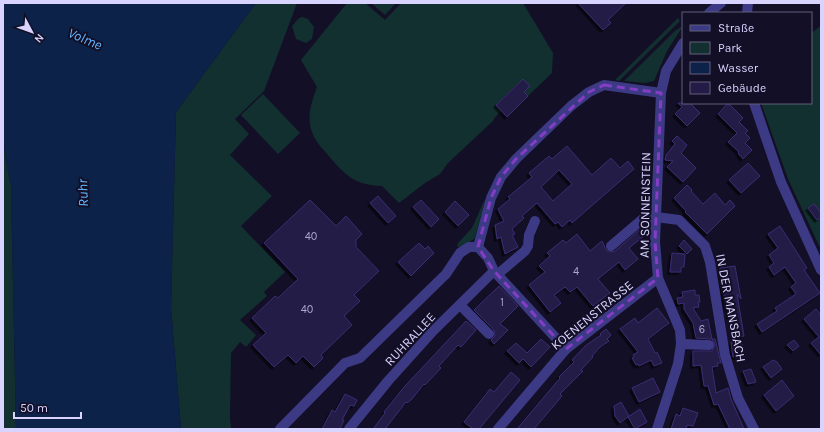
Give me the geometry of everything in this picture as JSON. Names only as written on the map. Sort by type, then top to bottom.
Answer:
[{"type":"street","points":[[710,12],[721,3]]},
{"type":"street","name":"AM SONNENSTEIN","points":[[657,429],[678,364],[681,344],[680,330],[658,278],[655,242],[660,93],[666,71],[682,45]]},
{"type":"street","points":[[478,247],[491,198],[501,177],[516,160],[571,106],[589,92],[604,85],[660,93]]},
{"type":"street","points":[[754,104],[781,182],[821,270]]},
{"type":"street","points":[[611,246],[644,218],[656,217]]},
{"type":"street","name":"IN DER MANSBACH","points":[[656,217],[679,220],[705,246],[710,262],[727,361],[738,398],[754,429]]},
{"type":"street","name":"RUHRALLEE","points":[[349,429],[388,381],[428,336],[496,273],[525,251],[528,246],[529,235],[535,221]]},
{"type":"street","points":[[280,429],[345,363],[360,358],[446,274],[456,250],[478,247]]},
{"type":"street","points":[[478,247],[488,258],[496,273],[566,349]]},
{"type":"street","name":"KOENENSTRASSE","points":[[498,429],[566,349],[658,278]]},
{"type":"street","points":[[460,305],[489,334]]},
{"type":"street","points":[[681,344],[709,345]]},
{"type":"highlighted area","points":[[604,85],[661,93],[655,242],[658,278],[566,349],[494,271],[478,247],[491,198],[501,177],[516,159],[589,92]]},
{"type":"green space","points":[[256,3],[297,3],[264,91],[235,119],[249,134],[230,155],[272,196],[241,226],[285,272],[264,292],[267,296],[240,320],[256,335],[246,347],[240,342],[231,353],[231,429],[181,429],[171,308],[176,112]]},
{"type":"green space","points":[[347,3],[365,3],[385,20],[401,3],[523,3],[553,53],[552,73],[528,96],[524,92],[530,86],[523,79],[496,105],[501,111],[493,121],[448,163],[440,174],[425,183],[399,203],[382,186],[364,184],[351,178],[345,173],[320,146],[311,129],[310,113],[317,87],[301,60]]},
{"type":"green space","points":[[371,3],[396,3],[385,15]]},
{"type":"green space","points":[[302,17],[308,19],[314,27],[312,39],[306,43],[296,39],[292,26]]},
{"type":"green space","points":[[678,18],[680,21],[619,81],[615,80]]},
{"type":"green space","points":[[821,26],[821,250],[788,179],[761,104],[812,104],[812,32]]},
{"type":"green space","points":[[682,27],[667,51],[654,81],[645,83],[624,81],[676,30]]},
{"type":"green space","points":[[263,94],[300,133],[278,154],[241,115]]},
{"type":"green space","points":[[3,133],[5,156],[11,185],[16,429],[3,429]]},
{"type":"green space","points":[[484,201],[474,239],[460,248],[457,246],[458,243],[472,228]]},
{"type":"water","points":[[3,3],[256,3],[176,112],[171,308],[181,429],[16,429],[11,186],[5,156],[3,133]]},
{"type":"building","points":[[578,3],[626,3],[608,20],[611,23],[603,30]]},
{"type":"building","points":[[523,79],[530,86],[524,92],[528,96],[507,117],[496,105]]},
{"type":"building","points":[[678,103],[691,104],[700,113],[687,126],[675,114],[682,107]]},
{"type":"building","points":[[727,104],[729,104],[743,118],[739,122],[748,131],[745,133],[750,138],[745,143],[752,150],[743,159],[738,153],[739,152],[728,142],[737,133],[718,114]]},
{"type":"building","points":[[677,136],[687,145],[681,153],[696,168],[683,182],[667,167],[673,161],[665,160],[666,155],[675,144],[672,141]]},
{"type":"building","points":[[567,146],[592,175],[611,158],[620,168],[628,161],[634,169],[572,223],[570,220],[562,227],[558,222],[555,224],[537,203],[522,216],[524,218],[512,229],[515,234],[512,235],[518,247],[505,254],[501,237],[497,239],[495,225],[504,221],[498,209],[510,199],[508,197],[532,177],[529,173],[549,156],[552,159]],"holes":[[[559,170],[572,184],[553,201],[541,187]]]},
{"type":"building","points":[[748,163],[760,176],[741,193],[729,180]]},
{"type":"building","points":[[687,185],[703,204],[715,193],[725,205],[730,200],[735,206],[707,234],[685,212],[686,211],[674,198]]},
{"type":"building","points":[[378,196],[396,216],[388,223],[370,203]]},
{"type":"building","points":[[310,200],[336,226],[346,216],[362,234],[356,240],[356,247],[379,271],[354,295],[360,301],[344,316],[352,325],[321,355],[323,358],[314,367],[303,356],[296,363],[288,355],[274,367],[253,345],[266,333],[252,318],[275,296],[278,298],[298,279],[264,243]]},
{"type":"building","points":[[421,200],[439,219],[431,227],[413,207]]},
{"type":"building","points":[[455,201],[469,215],[458,226],[445,212]]},
{"type":"building","points":[[814,204],[821,213],[821,217],[817,220],[808,208]]},
{"type":"building","points":[[780,226],[807,268],[804,270],[820,293],[762,332],[757,324],[777,311],[775,308],[796,294],[791,287],[796,283],[785,267],[774,275],[769,267],[774,263],[769,255],[778,248],[768,234]]},
{"type":"building","points":[[639,230],[644,236],[629,248],[638,259],[625,270],[619,262],[598,279],[610,293],[593,306],[577,287],[570,292],[565,287],[554,295],[561,303],[550,312],[529,285],[545,272],[539,266],[550,256],[547,253],[563,240],[566,243],[577,234],[590,251],[602,241],[606,250],[612,252]]},
{"type":"building","points":[[684,240],[692,249],[687,254],[679,246]]},
{"type":"building","points":[[419,243],[425,249],[428,246],[434,253],[411,276],[398,262]]},
{"type":"building","points":[[672,253],[685,254],[684,267],[681,267],[681,272],[670,272]]},
{"type":"building","points":[[735,266],[741,299],[737,294],[744,336],[738,337],[735,337],[732,316],[729,317],[728,308],[726,308],[720,268]]},
{"type":"building","points":[[499,286],[518,306],[500,324],[508,330],[494,344],[491,340],[495,336],[494,330],[474,310]]},
{"type":"building","points":[[695,290],[695,295],[699,295],[700,302],[698,302],[699,307],[693,308],[701,321],[708,319],[712,339],[696,338],[693,323],[684,309],[684,303],[678,304],[677,298],[683,297],[682,292]]},
{"type":"building","points":[[657,308],[669,323],[648,339],[655,353],[657,352],[662,363],[654,366],[651,360],[639,366],[638,364],[636,365],[632,358],[634,357],[633,355],[638,352],[620,329],[635,318],[638,323]]},
{"type":"building","points":[[816,309],[821,315],[821,355],[811,343],[819,337],[804,319]]},
{"type":"building","points":[[466,321],[476,330],[461,347],[458,345],[439,366],[441,368],[425,385],[424,384],[411,400],[407,403],[406,402],[385,429],[373,429],[385,413],[384,412],[405,386]]},
{"type":"building","points":[[606,329],[611,335],[607,339],[609,341],[599,348],[592,356],[593,357],[581,370],[583,371],[560,394],[562,396],[534,429],[517,429],[560,378],[559,377],[574,362],[572,360],[585,346],[601,335],[600,334]]},
{"type":"building","points":[[541,339],[550,347],[531,367],[523,359],[519,363],[507,351],[516,343],[527,353]]},
{"type":"building","points":[[712,339],[715,339],[721,363],[717,363],[718,366],[712,367],[716,393],[728,388],[731,399],[744,429],[730,429],[718,404],[714,405],[708,386],[704,386],[701,365],[693,366],[693,351],[712,351],[715,345]]},
{"type":"building","points":[[794,340],[799,346],[793,351],[787,345]]},
{"type":"building","points":[[741,341],[745,356],[733,357],[731,342]]},
{"type":"building","points":[[773,360],[777,362],[782,369],[771,378],[763,367]]},
{"type":"building","points":[[751,369],[756,382],[748,384],[743,371]]},
{"type":"building","points":[[511,372],[520,380],[479,429],[473,429],[464,422],[490,389],[494,392]]},
{"type":"building","points":[[653,378],[660,392],[639,402],[632,388]]},
{"type":"building","points":[[782,380],[794,396],[776,411],[764,395]]},
{"type":"building","points":[[345,394],[357,400],[354,406],[350,405],[342,420],[344,420],[340,429],[322,429],[332,410],[335,412]]},
{"type":"building","points":[[621,402],[629,416],[620,423],[615,416],[614,406]]},
{"type":"building","points":[[683,408],[698,413],[693,426],[687,425],[686,429],[671,429],[676,414],[680,416]]},
{"type":"building","points":[[640,409],[647,422],[635,429],[628,417]]},
{"type":"water label","name":"Volme","points":[[85,39]]},
{"type":"water label","name":"Ruhr","points":[[83,193]]}]
